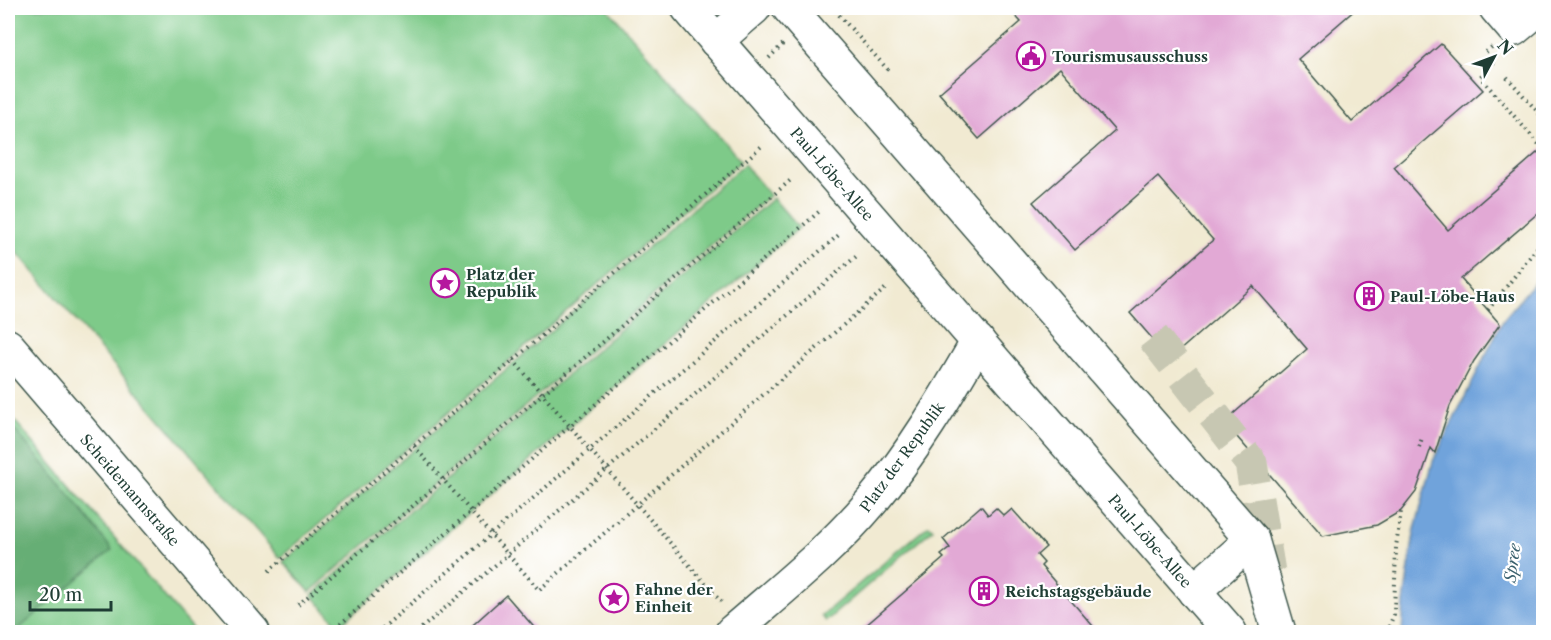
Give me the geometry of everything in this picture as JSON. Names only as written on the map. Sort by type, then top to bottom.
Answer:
[{"type":"street","name":"Paul-Löbe-Allee","points":[[688,8],[1194,591],[1252,540]]},
{"type":"street","points":[[716,41],[754,8]]},
{"type":"street","points":[[1496,8],[1514,29],[1539,8]]},
{"type":"street","points":[[797,16],[1252,540],[1279,633]]},
{"type":"street","name":"Platz der Republik","points":[[727,619],[836,540],[871,502],[940,408],[978,341]]},
{"type":"street","name":"Scheidemannstraße","points":[[8,346],[253,633]]},
{"type":"street","points":[[1194,591],[1230,633]]},
{"type":"path","points":[[839,15],[888,70]]},
{"type":"path","points":[[748,77],[797,16]]},
{"type":"path","points":[[1494,62],[1480,76],[1544,150]]},
{"type":"path","points":[[1507,77],[1544,119]]},
{"type":"path","points":[[269,571],[764,145]]},
{"type":"path","points":[[298,604],[793,178]]},
{"type":"path","points":[[331,633],[821,210]]},
{"type":"path","points":[[378,633],[841,233]]},
{"type":"path","points":[[1488,310],[1544,239]]},
{"type":"path","points":[[417,633],[859,254]]},
{"type":"path","points":[[414,446],[539,590],[887,286]]},
{"type":"path","points":[[513,360],[637,504],[727,619]]},
{"type":"path","points":[[1419,447],[1422,438]]},
{"type":"path","points":[[1387,633],[1394,614],[1396,547],[1401,511]]},
{"type":"green space","points":[[8,8],[607,8],[741,161],[280,558],[8,242]]},
{"type":"green space","points":[[744,164],[770,195],[310,592],[283,562]]},
{"type":"green space","points":[[773,198],[799,228],[339,626],[312,595]]},
{"type":"green space","points":[[8,413],[195,632],[8,632]]},
{"type":"green space","points":[[8,422],[74,500],[112,550],[15,632],[8,632],[8,524],[15,516],[8,507]]},
{"type":"green space","points":[[929,525],[933,529],[826,621],[821,616]]},
{"type":"water","name":"Spree","points":[[1543,272],[1543,632],[1402,632],[1414,533],[1433,461],[1503,320]]},
{"type":"building","name":"Paul-Löbe-Haus","points":[[1008,8],[1357,8],[1298,59],[1352,122],[1441,44],[1483,90],[1394,167],[1448,230],[1544,147],[1544,208],[1461,279],[1500,324],[1474,361],[1450,406],[1435,453],[1431,448],[1416,492],[1401,511],[1377,525],[1323,536],[1224,422],[1307,349],[1253,286],[1170,359],[1130,313],[1213,240],[1158,177],[1075,250],[1033,202],[1115,131],[1060,68],[979,139],[939,93],[1021,22]]},
{"type":"building","name":"Reichstagsgebäude","points":[[981,506],[988,515],[996,508],[1004,516],[1012,509],[1046,547],[1037,555],[1044,563],[1041,566],[1099,633],[857,633],[944,558],[941,555],[950,548],[943,539]]},
{"type":"building","points":[[506,595],[539,633],[464,633]]},
{"type":"tunnel","points":[[1153,337],[1251,463],[1269,572]]},
{"type":"place","name":"Tourismusausschuss","points":[[1031,56]]},
{"type":"place","name":"Platz der Republik","points":[[445,283]]},
{"type":"place","name":"Paul-Löbe-Haus","points":[[1369,296]]},
{"type":"place","name":"Reichstagsgebäude","points":[[984,591]]},
{"type":"place","name":"Fahne der Einheit","points":[[614,598]]}]
